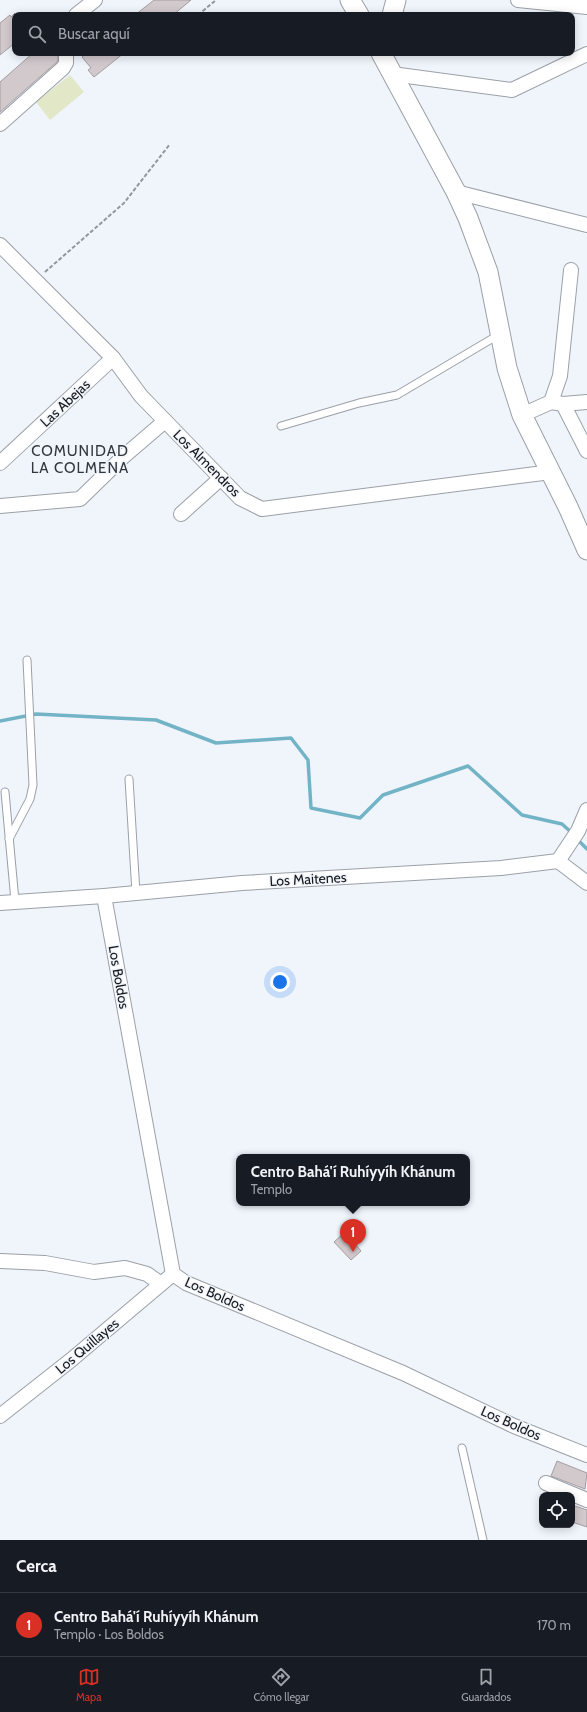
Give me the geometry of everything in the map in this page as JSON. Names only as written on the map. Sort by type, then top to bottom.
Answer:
[{"type":"main road","points":[[350,0],[357,12]]},
{"type":"main road","points":[[393,12],[396,0]]},
{"type":"main road","points":[[384,56],[392,74],[456,192],[479,245],[488,272],[507,368],[522,415],[551,472],[587,550]]},
{"type":"street","points":[[80,12],[95,0]]},
{"type":"street","points":[[518,0],[587,7]]},
{"type":"street","points":[[392,74],[512,90],[587,54]]},
{"type":"street","points":[[0,124],[63,68],[66,63],[66,56]]},
{"type":"street","points":[[456,192],[587,225]]},
{"type":"street","name":"Los Almendros","points":[[4,248],[35,281],[113,358],[141,396],[240,498],[262,510],[551,472]]},
{"type":"street","points":[[571,270],[557,403],[587,451]]},
{"type":"street","name":"Las Abejas","points":[[0,463],[113,358]]},
{"type":"street","points":[[522,415],[557,403],[587,402]]},
{"type":"street","points":[[0,506],[80,499],[123,457],[165,420]]},
{"type":"street","points":[[181,514],[221,478]]},
{"type":"street","points":[[587,810],[578,832],[558,861],[587,883]]},
{"type":"street","name":"Los Maitenes","points":[[0,903],[104,896],[242,883],[501,868],[558,861]]},
{"type":"street","name":"Los Boldos","points":[[104,896],[173,1274],[186,1283],[403,1373],[514,1426],[587,1455]]},
{"type":"street","points":[[0,1262],[45,1263],[94,1272],[125,1268],[147,1274],[161,1284]]},
{"type":"street","name":"Los Quillayes","points":[[0,1416],[173,1274]]},
{"type":"street","points":[[546,1483],[587,1500]]},
{"type":"lane","points":[[281,426],[359,403],[397,395],[501,334]]},
{"type":"lane","points":[[9,839],[30,799],[33,785],[27,660]]},
{"type":"lane","points":[[129,779],[136,893]]},
{"type":"lane","points":[[5,792],[15,902]]},
{"type":"lane","points":[[462,1448],[483,1540]]},
{"type":"path","points":[[202,12],[216,0]]},
{"type":"path","points":[[35,281],[124,203],[170,144]]},
{"type":"green space","points":[[70,75],[84,92],[50,120],[36,102]]},
{"type":"building","points":[[154,0],[191,0],[177,12],[139,12]]},
{"type":"building","points":[[10,15],[11,17],[12,16],[12,45],[0,55],[0,23]]},
{"type":"building","points":[[30,56],[58,56],[58,61],[0,112],[0,82]]},
{"type":"building","points":[[120,56],[94,77],[88,70],[91,68],[82,57]]},
{"type":"building","points":[[345,1232],[361,1251],[351,1260],[334,1242]]},
{"type":"building","points":[[557,1461],[587,1473],[585,1489],[551,1476]]},
{"type":"building","points":[[575,1506],[587,1510],[587,1527],[575,1523]]},
{"type":"waterway","points":[[0,721],[36,714],[156,720],[216,743],[291,738],[308,760],[311,808],[360,818],[383,795],[468,766],[522,815],[562,824],[572,833]]},
{"type":"waterway","points":[[576,838],[587,849]]},
{"type":"place","name":"Centro Bahá'í Ruhíyyíh Khánum","points":[[353,1252]]},
{"type":"district","name":"COMUNIDAD LA COLMENA","points":[[80,460]]}]
